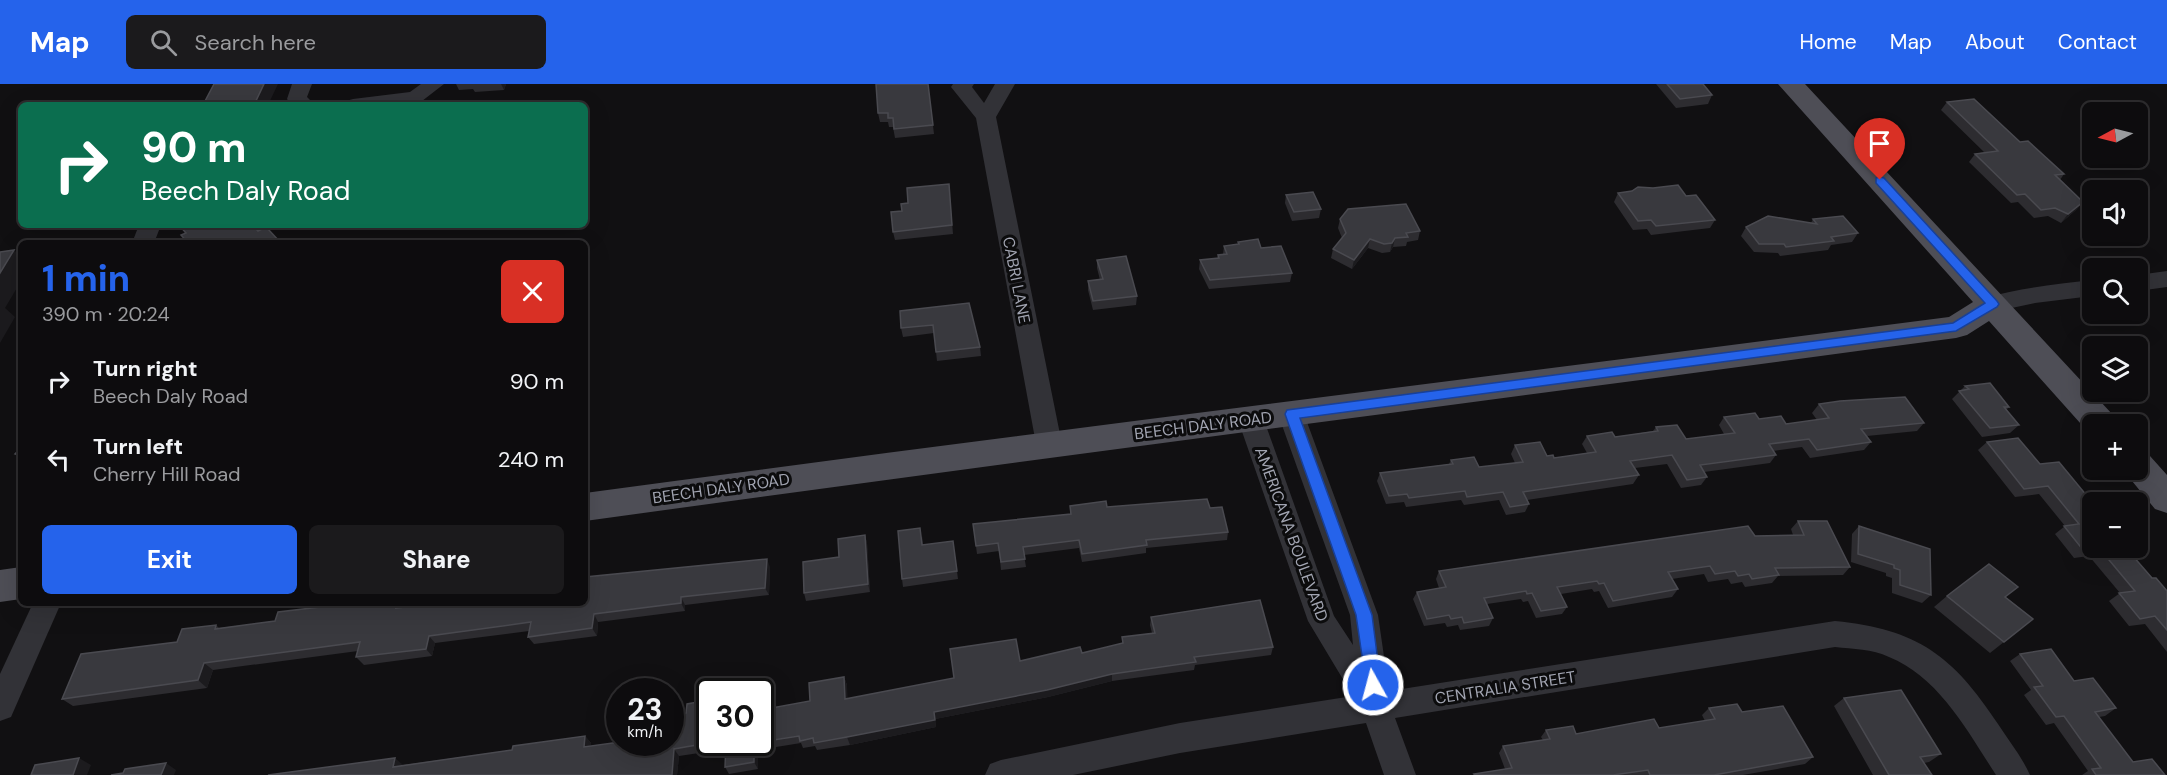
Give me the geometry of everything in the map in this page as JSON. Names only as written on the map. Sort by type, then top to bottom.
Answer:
[{"type":"main road","points":[[1791,84],[2092,414]]},
{"type":"main road","name":"BEECH DALY ROAD","points":[[588,507],[1049,444],[1251,420],[1956,327],[1993,304]]},
{"type":"main road","points":[[2148,477],[2167,498]]},
{"type":"main road","points":[[0,586],[18,583]]},
{"type":"street","points":[[301,102],[297,99],[302,84]]},
{"type":"street","points":[[346,102],[355,84]]},
{"type":"street","points":[[376,102],[415,97],[434,84]]},
{"type":"street","name":"CABRI LANE","points":[[964,84],[961,87],[986,117],[1049,444]]},
{"type":"street","points":[[986,117],[1005,84]]},
{"type":"street","points":[[2148,282],[2167,279]]},
{"type":"street","points":[[1993,304],[2035,295],[2082,289]]},
{"type":"street","name":"AMERICANA BOULEVARD","points":[[1292,414],[1364,615],[1376,708]]},
{"type":"street","name":"AMERICANA BOULEVARD","points":[[1251,420],[1322,621],[1376,708],[1400,775]]},
{"type":"street","points":[[0,707],[46,606]]},
{"type":"street","name":"CENTRALIA STREET","points":[[1001,775],[1180,738],[1835,634],[1861,634],[1902,647],[1926,661],[1958,691],[2014,775]]},
{"type":"building","points":[[214,84],[264,84],[255,102],[205,102]]},
{"type":"building","points":[[876,84],[928,84],[933,125],[894,129],[893,118],[888,118],[888,113],[878,113]]},
{"type":"building","points":[[1667,84],[1703,84],[1712,95],[1680,99]]},
{"type":"building","points":[[1974,99],[2020,142],[2028,141],[2064,174],[2055,175],[2082,203],[2068,214],[2055,208],[2041,210],[2025,194],[2017,195],[1975,154],[1998,151],[1947,102]]},
{"type":"building","points":[[949,184],[952,225],[893,232],[891,212],[902,211],[901,204],[908,203],[907,188]]},
{"type":"building","points":[[1678,185],[1686,196],[1696,195],[1715,220],[1656,226],[1651,220],[1638,221],[1618,193],[1632,191],[1638,187]]},
{"type":"building","points":[[1313,192],[1321,209],[1294,212],[1286,195]]},
{"type":"building","points":[[1406,204],[1420,231],[1406,233],[1408,237],[1395,238],[1392,243],[1384,244],[1370,239],[1354,260],[1333,249],[1346,233],[1340,219],[1348,209]]},
{"type":"building","points":[[1768,216],[1817,224],[1813,219],[1843,216],[1858,233],[1831,237],[1834,241],[1786,247],[1784,244],[1759,244],[1746,227]]},
{"type":"building","points":[[182,228],[255,228],[258,231],[267,228],[278,240],[185,240],[181,235],[186,233]]},
{"type":"building","points":[[1258,239],[1261,248],[1281,246],[1292,273],[1210,280],[1200,260],[1219,258],[1218,255],[1227,254],[1224,246]]},
{"type":"building","points":[[14,250],[0,273],[0,252]]},
{"type":"building","points":[[1126,256],[1137,296],[1093,301],[1088,281],[1103,279],[1097,260]]},
{"type":"building","points":[[969,303],[980,347],[936,352],[933,325],[901,328],[900,311]]},
{"type":"building","points":[[1990,383],[2009,407],[2004,407],[2019,425],[1990,428],[1959,391],[1969,389],[1965,386]]},
{"type":"building","points":[[1905,397],[1924,423],[1861,429],[1871,442],[1817,450],[1809,439],[1769,444],[1776,455],[1700,465],[1707,477],[1687,480],[1672,455],[1630,461],[1639,475],[1523,492],[1529,504],[1510,507],[1503,492],[1467,497],[1465,491],[1409,498],[1407,494],[1389,496],[1380,473],[1453,464],[1451,460],[1474,457],[1479,467],[1523,462],[1515,445],[1540,442],[1547,456],[1553,455],[1554,458],[1596,452],[1587,436],[1612,432],[1615,437],[1658,431],[1656,427],[1677,425],[1686,439],[1735,433],[1724,417],[1755,413],[1759,419],[1781,416],[1786,424],[1829,418],[1819,404]]},
{"type":"building","points":[[2018,438],[2040,464],[2059,462],[2084,492],[2082,549],[2064,526],[2079,524],[2048,486],[2024,489],[1987,442]]},
{"type":"building","points":[[1207,499],[1210,508],[1222,507],[1228,532],[1146,540],[1147,545],[1082,554],[1079,540],[1023,547],[1025,559],[1001,562],[998,543],[976,546],[973,524],[1071,514],[1070,506],[1106,501],[1107,507]]},
{"type":"building","points":[[1798,521],[1827,521],[1850,567],[1775,568],[1779,575],[1752,579],[1749,574],[1738,576],[1735,571],[1715,574],[1710,566],[1668,572],[1678,589],[1613,601],[1604,583],[1599,584],[1597,581],[1557,587],[1567,607],[1541,611],[1532,593],[1527,594],[1526,591],[1484,598],[1493,618],[1464,623],[1462,617],[1451,619],[1449,615],[1427,619],[1417,592],[1446,587],[1439,571],[1748,526],[1755,536],[1804,535]]},
{"type":"building","points":[[1859,526],[1930,549],[1931,595],[1900,585],[1900,570],[1894,568],[1894,565],[1858,554]]},
{"type":"building","points":[[920,528],[922,545],[953,541],[957,571],[902,579],[898,531]]},
{"type":"building","points":[[865,535],[868,584],[804,593],[803,562],[839,557],[838,539]]},
{"type":"building","points":[[2107,558],[2135,558],[2167,591],[2167,630],[2155,616],[2140,619],[2119,593],[2135,591]]},
{"type":"building","points":[[767,559],[765,588],[681,597],[681,603],[594,614],[592,628],[528,637],[531,622],[429,636],[426,649],[356,657],[360,642],[204,663],[198,680],[62,699],[81,654],[177,642],[182,629],[216,625],[215,629],[275,621],[278,612],[329,606],[397,606],[396,608],[412,606],[588,606],[588,577]]},
{"type":"building","points":[[1989,564],[2018,587],[2005,597],[2033,619],[2004,642],[1947,596]]},
{"type":"building","points":[[1260,600],[1273,647],[1194,657],[1196,662],[1112,674],[1047,690],[934,712],[935,720],[847,737],[814,743],[813,738],[800,741],[799,736],[774,740],[774,707],[810,701],[809,683],[844,677],[845,699],[954,678],[950,649],[1016,639],[1020,661],[1080,647],[1082,653],[1123,643],[1122,637],[1155,633],[1151,617]]},
{"type":"building","points":[[2051,649],[2074,681],[2093,678],[2116,708],[2095,712],[2133,762],[2152,759],[2165,775],[2096,775],[2092,769],[2101,768],[2064,716],[2056,717],[2034,687],[2043,686],[2020,654]]},
{"type":"building","points":[[1901,690],[1941,754],[1920,757],[1932,775],[1889,775],[1844,698]]},
{"type":"building","points":[[696,702],[696,745],[684,747],[684,713],[686,713],[687,704]]},
{"type":"building","points":[[1737,704],[1742,712],[1783,706],[1813,757],[1714,775],[1650,775],[1648,770],[1613,775],[1474,774],[1512,768],[1503,746],[1550,739],[1546,730],[1573,726],[1576,734],[1654,719],[1659,728],[1715,719],[1709,708]]},
{"type":"building","points":[[585,736],[584,747],[606,744],[606,756],[673,756],[672,775],[268,775],[395,758],[393,767],[512,750],[513,746]]},
{"type":"building","points":[[725,756],[754,756],[754,762],[725,767]]},
{"type":"building","points":[[79,758],[73,775],[31,775],[35,765]]},
{"type":"building","points":[[166,763],[161,775],[111,775],[123,773],[125,769]]},
{"type":"route","points":[[1373,685],[1364,615],[1292,414],[1956,327],[1993,304],[1880,180]]}]
